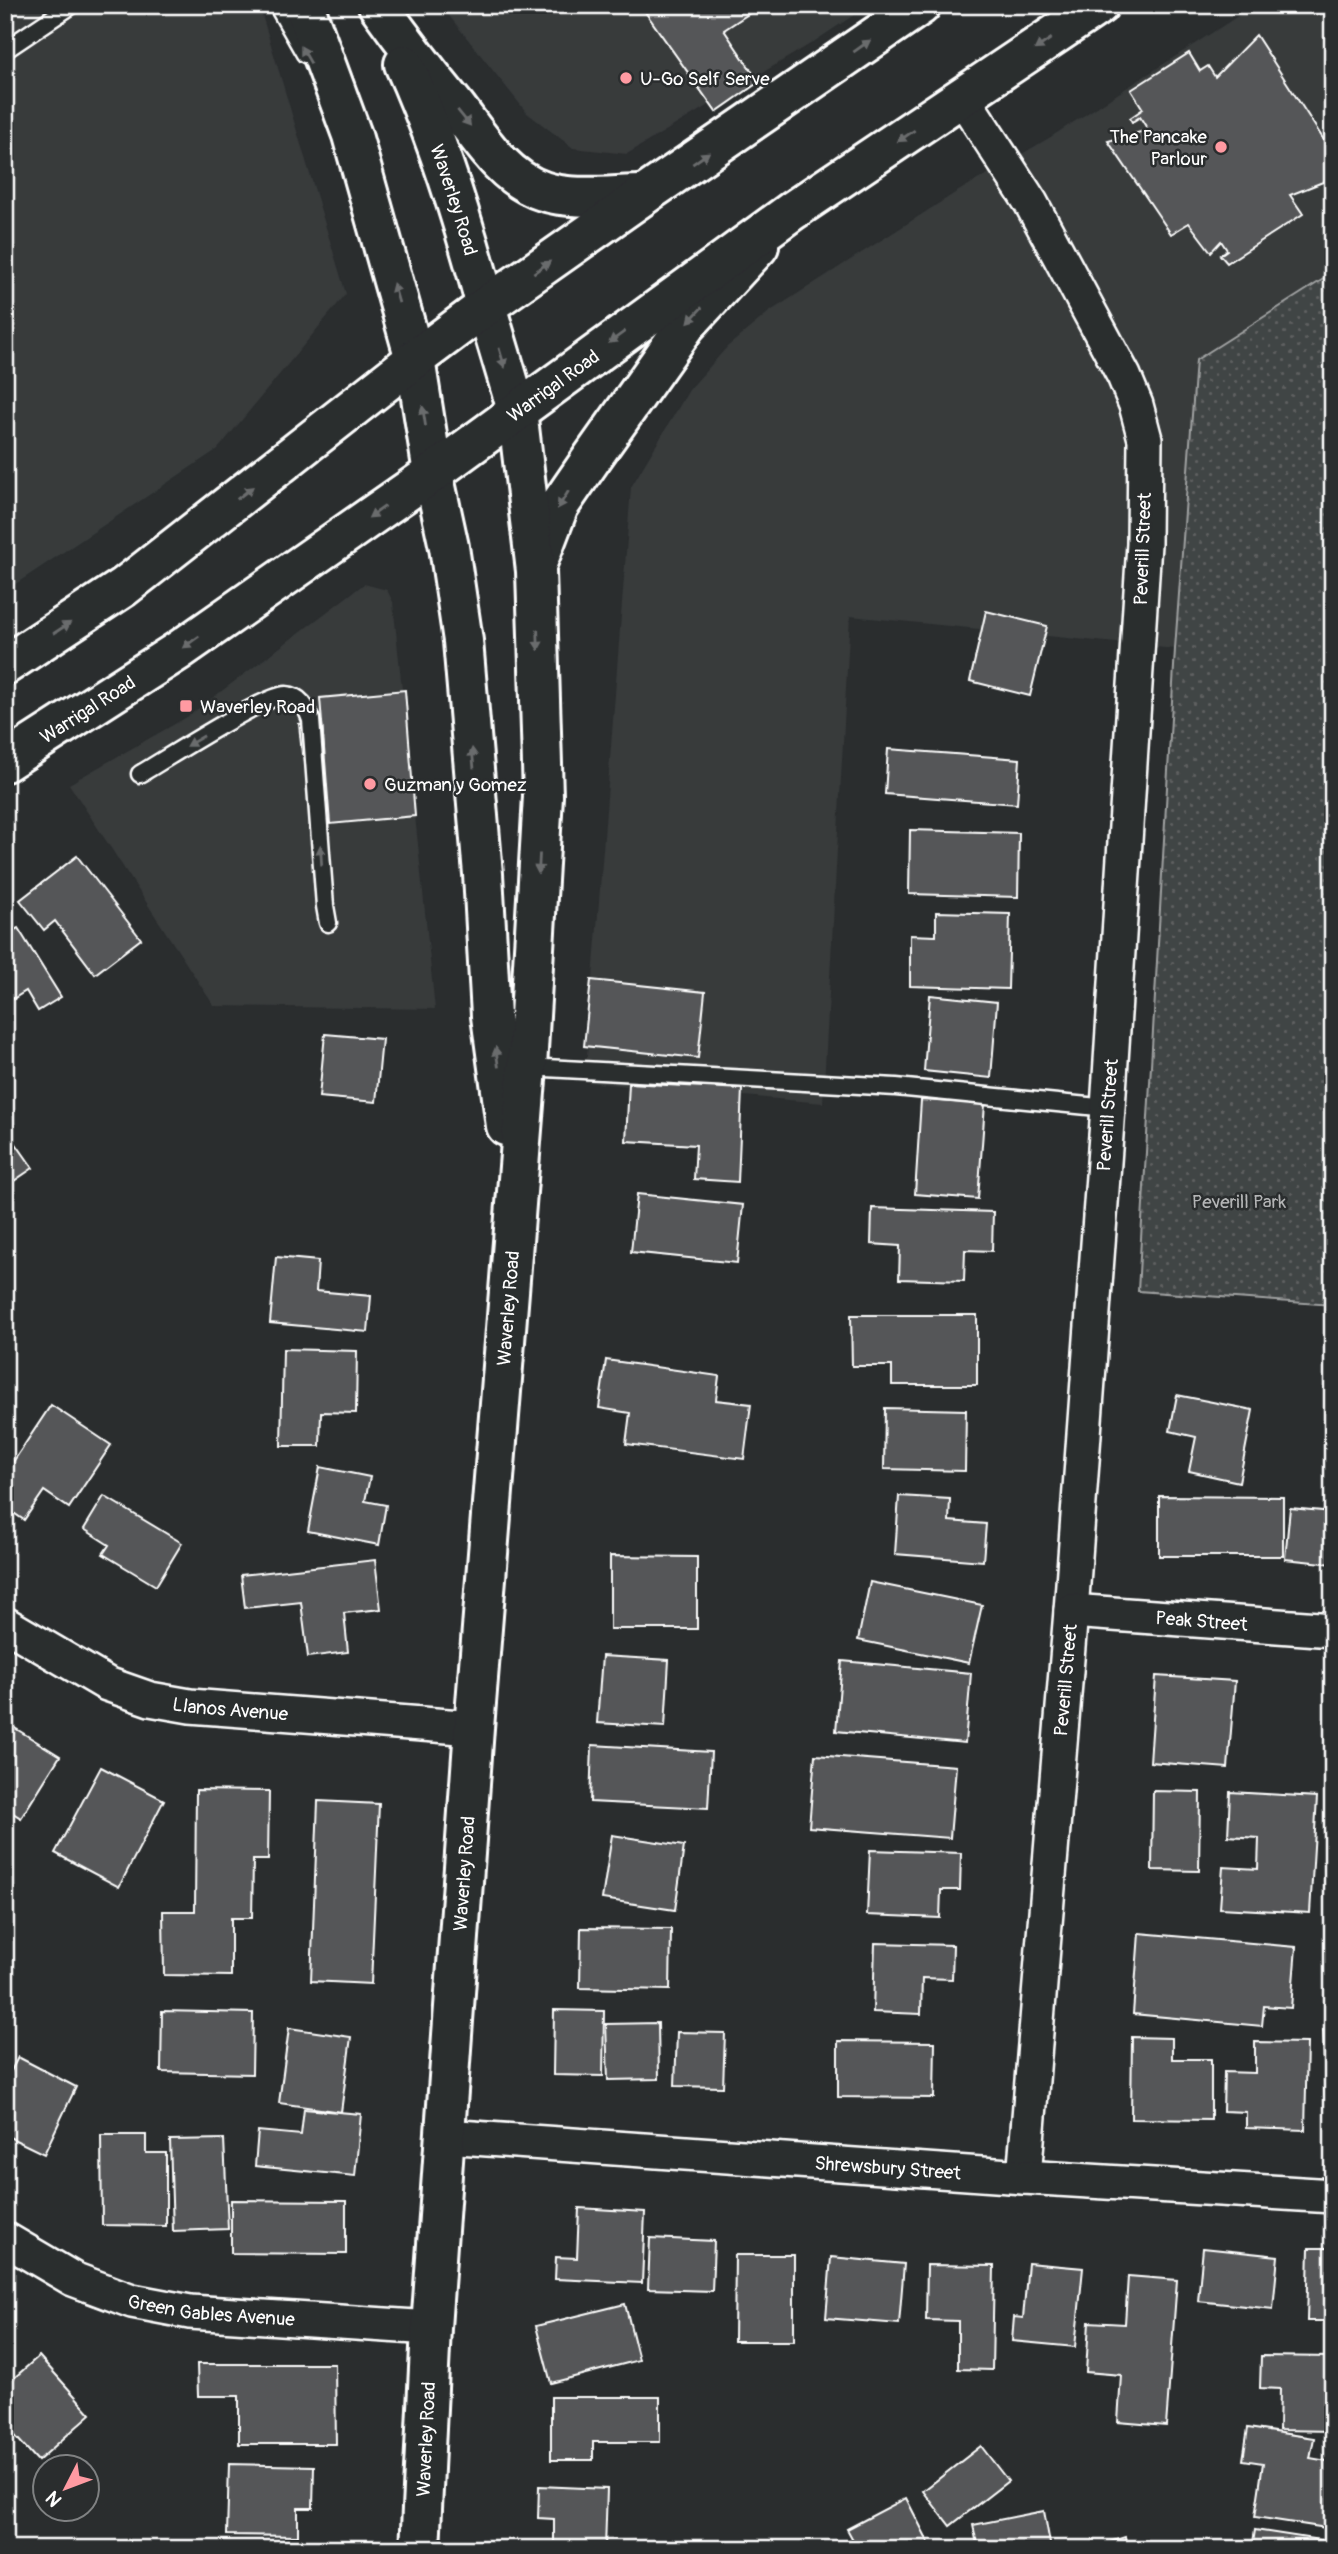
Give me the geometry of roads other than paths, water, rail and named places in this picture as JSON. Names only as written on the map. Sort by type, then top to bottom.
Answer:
[{"type":"main road","name":"Waverley Road","points":[[304,5],[352,135],[415,359],[433,473],[449,547],[463,641],[483,874],[491,1016],[516,1197]]},
{"type":"main road","name":"Waverley Road","points":[[377,5],[426,116],[467,233],[517,410],[536,572],[543,796],[527,1067],[474,1728],[431,2328],[420,2549]]},
{"type":"main road","points":[[377,5],[488,147],[510,172],[524,182],[552,193],[583,196],[644,195]]},
{"type":"main road","points":[[5,665],[124,587],[486,306],[921,5]]},
{"type":"main road","name":"Warrigal Road","points":[[5,762],[178,651],[433,473],[792,211],[1099,5]]},
{"type":"main road","points":[[536,572],[543,542],[559,506],[653,371],[686,325],[792,211]]},
{"type":"street","name":"Peverill Street","points":[[963,98],[1031,202],[1124,376],[1145,439],[1144,544],[1108,1108],[1071,1611],[1024,2177]]},
{"type":"street","name":"Peak Street","points":[[1071,1611],[1333,1630]]},
{"type":"street","name":"Llanos Avenue","points":[[5,1624],[107,1684],[150,1699],[190,1706],[474,1728]]},
{"type":"street","name":"Shrewsbury Street","points":[[445,2136],[1333,2196]]},
{"type":"street","name":"Green Gables Avenue","points":[[5,2239],[73,2280],[132,2301],[190,2312],[431,2328]]},
{"type":"lane","points":[[5,50],[72,5]]},
{"type":"lane","points":[[277,5],[352,135]]},
{"type":"lane","points":[[140,774],[260,704],[285,695],[297,697],[307,708],[311,720],[328,923]]},
{"type":"lane","points":[[527,1067],[895,1087],[1108,1108]]},
{"type":"place","name":"U-Go Self Serve","points":[[626,78]]},
{"type":"place","name":"The Pancake Parlour","points":[[1221,147]]},
{"type":"place","name":"Waverley Road","points":[[186,706]]},
{"type":"place","name":"Guzman y Gomez","points":[[370,784]]},
{"type":"park label","name":"Peverill Park","points":[[1239,1201]]}]
